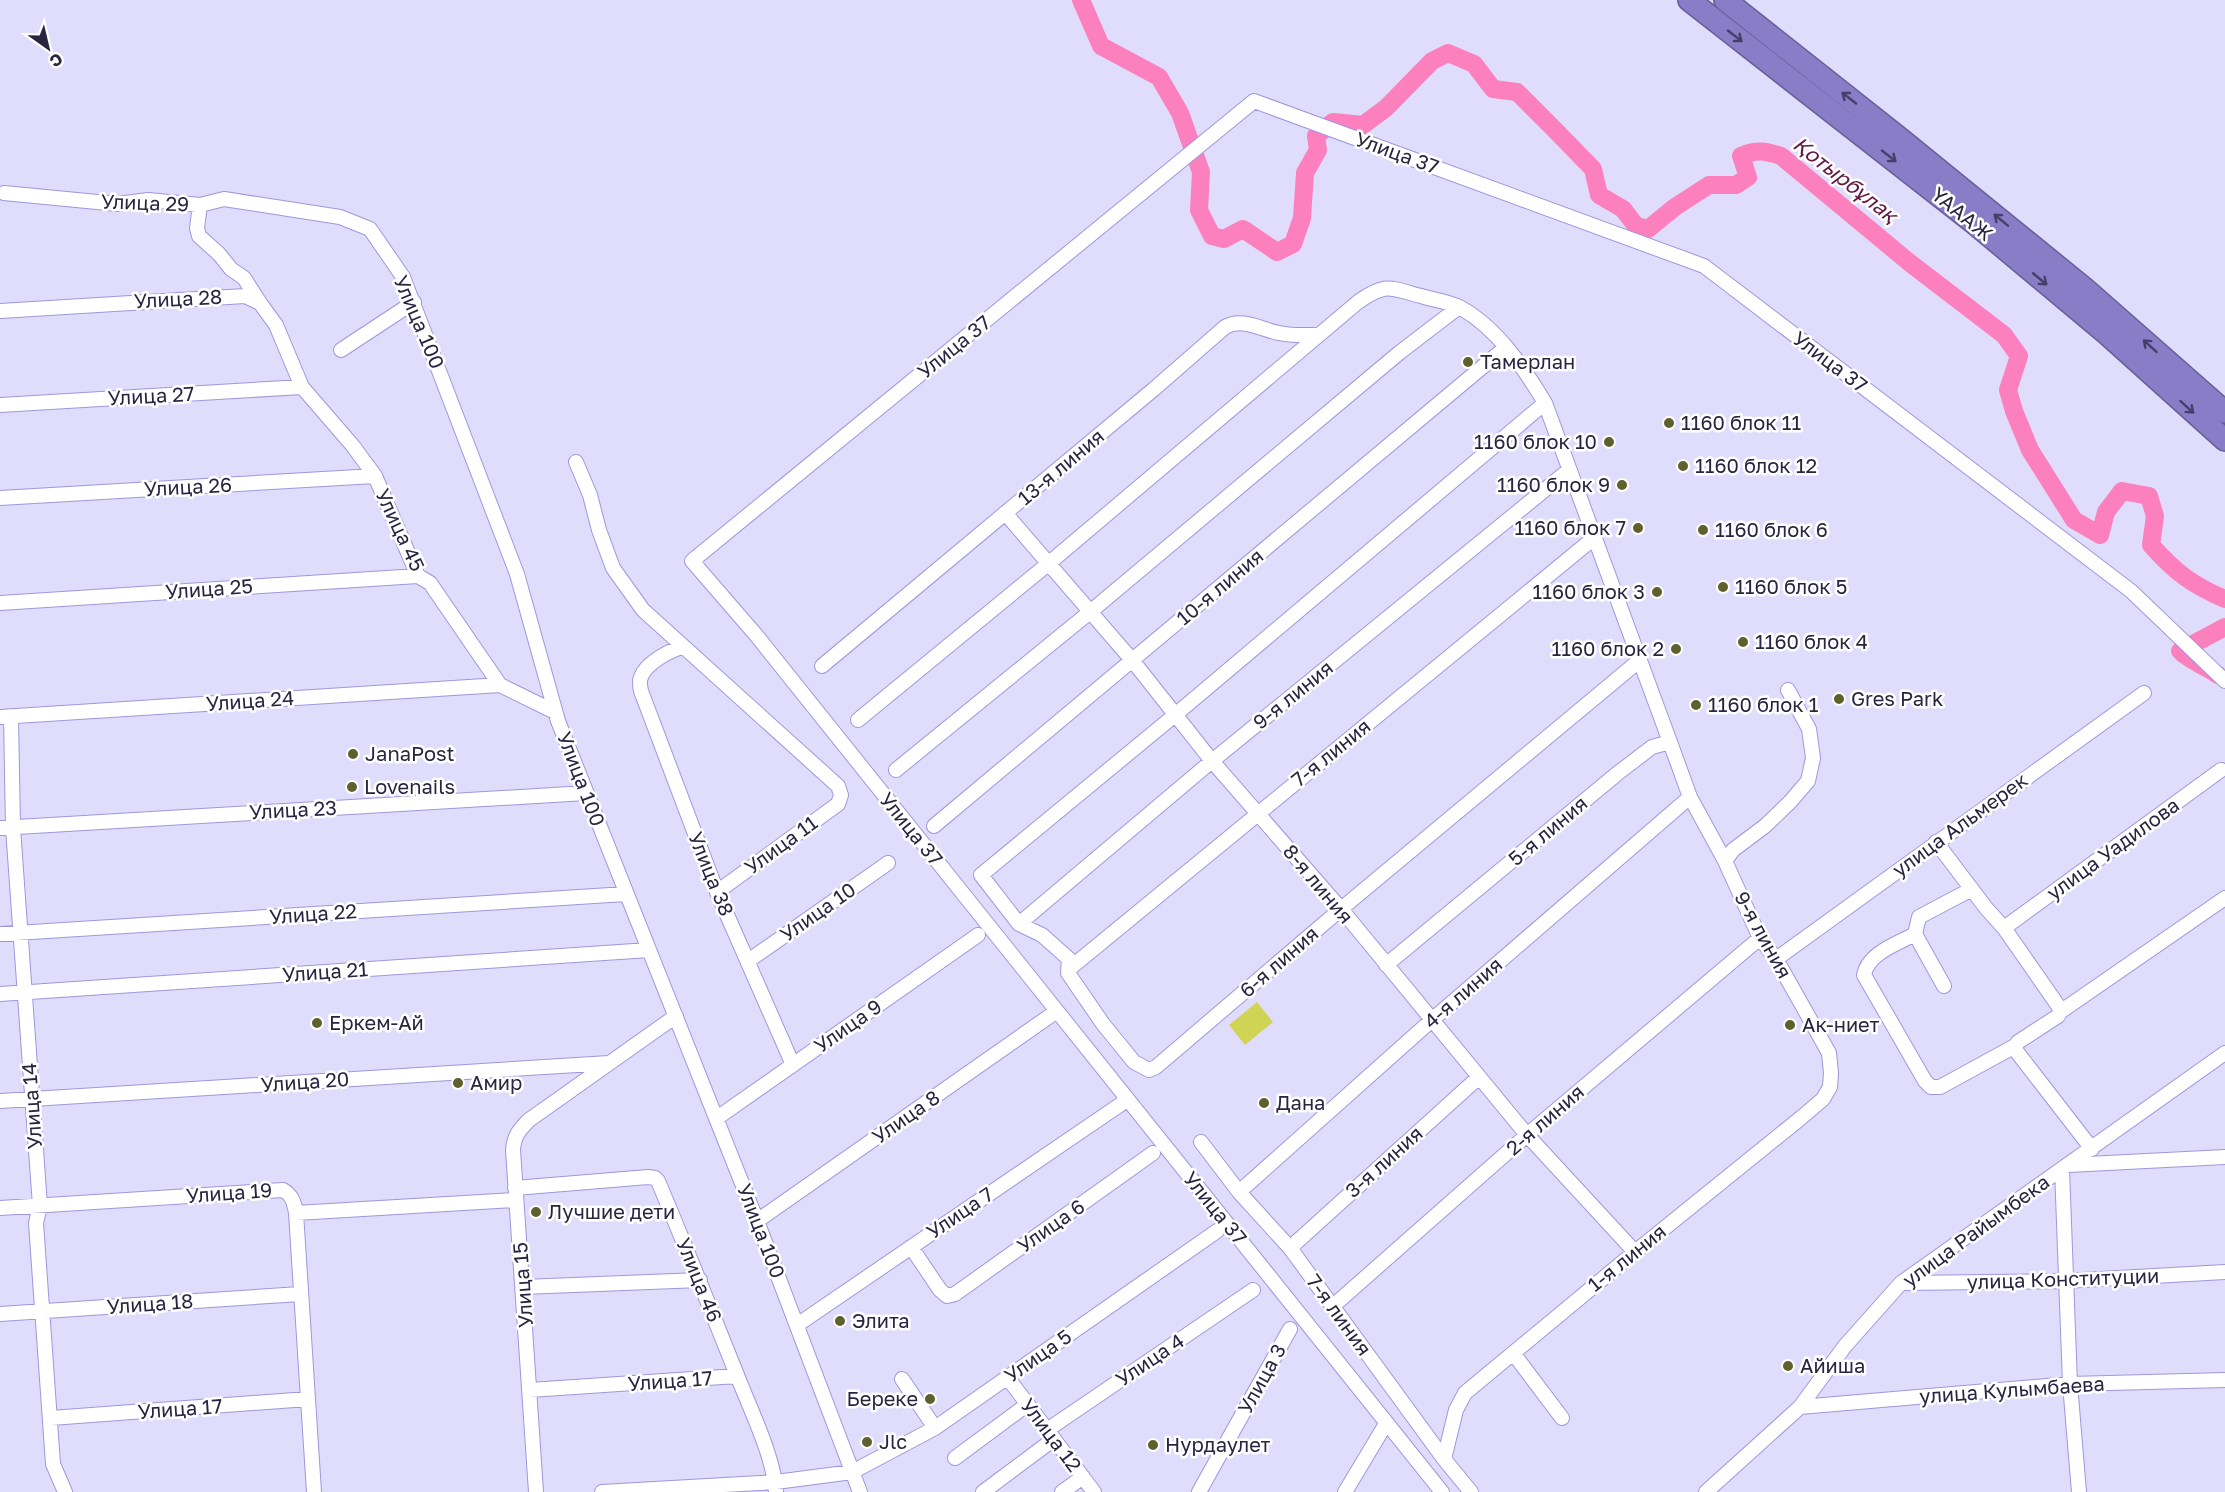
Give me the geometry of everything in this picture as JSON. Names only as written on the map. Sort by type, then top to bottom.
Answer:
[{"type":"highway","name":"ҮАААЖ","points":[[1689,0],[1974,223],[2107,334],[2225,440]]},
{"type":"highway","name":"ҮАААЖ","points":[[1725,0],[2075,280],[2225,412]]},
{"type":"street","name":"Улица 37","points":[[1442,1492],[763,644],[692,561],[1254,100],[1704,266],[2131,591],[2225,681]]},
{"type":"street","name":"Улица 29","points":[[4,193],[118,204],[148,200],[200,205],[196,228],[199,236],[219,254],[231,269],[244,278],[260,303]]},
{"type":"street","name":"Улица 100","points":[[200,205],[224,200],[340,218],[370,229],[403,277],[517,574],[555,712],[717,1118],[860,1492]]},
{"type":"street","points":[[858,720],[1048,564],[1317,336],[1365,297],[1385,287],[1459,307],[1486,324],[1529,377],[1545,403],[1690,797]]},
{"type":"street","name":"Улица 28","points":[[0,311],[245,296],[260,303]]},
{"type":"street","points":[[340,350],[414,302]]},
{"type":"street","points":[[260,303],[276,325],[302,387]]},
{"type":"street","points":[[896,770],[1090,612],[1390,361],[1459,307]]},
{"type":"street","name":"13-я линия","points":[[822,666],[1232,323],[1239,322],[1280,334],[1317,336]]},
{"type":"street","name":"10-я линия","points":[[934,826],[1505,348]]},
{"type":"street","name":"Улица 45","points":[[302,387],[353,446],[375,476],[418,576],[430,583],[500,685],[555,712]]},
{"type":"street","name":"Улица 27","points":[[0,405],[302,387]]},
{"type":"street","points":[[1175,715],[1545,403]]},
{"type":"street","points":[[576,462],[590,495],[599,530],[613,568],[643,610],[683,647]]},
{"type":"street","name":"9-я линия","points":[[1019,924],[1212,761],[1569,470]]},
{"type":"street","name":"Улица 26","points":[[0,498],[375,476]]},
{"type":"street","name":"8-я линия","points":[[1005,513],[1132,660],[1212,761],[1341,909],[1527,1135],[1635,1252]]},
{"type":"street","name":"7-я линия","points":[[1068,969],[1594,538]]},
{"type":"street","name":"Улица 25","points":[[0,603],[418,576]]},
{"type":"street","name":"Улица 38","points":[[683,647],[672,651],[647,667],[639,681],[641,691],[717,892],[793,1065]]},
{"type":"street","name":"Улица 11","points":[[683,647],[838,786],[841,795],[838,804],[717,892]]},
{"type":"street","name":"6-я линия","points":[[1175,715],[981,875],[1019,924],[1042,935],[1069,959],[1068,973],[1103,1024],[1134,1062],[1149,1070],[1156,1067],[1341,909],[1640,660]]},
{"type":"street","name":"Улица 24","points":[[5,716],[500,685]]},
{"type":"street","points":[[1725,861],[1733,850],[1765,826],[1809,782],[1813,759],[1809,729],[1788,690]]},
{"type":"street","name":"улица Альмерек","points":[[1776,959],[2144,693]]},
{"type":"street","name":"Улица 14","points":[[5,716],[7,828],[20,932],[40,1206],[36,1223],[53,1464],[65,1492]]},
{"type":"street","name":"5-я линия","points":[[1386,965],[1618,773],[1652,747],[1670,742]]},
{"type":"street","name":"улица Уадилова","points":[[2004,928],[2221,770]]},
{"type":"street","name":"Улица 23","points":[[7,828],[586,793]]},
{"type":"street","name":"9-я линия","points":[[1690,797],[1725,861],[1760,938],[1776,959],[1828,1053],[1831,1073]]},
{"type":"street","name":"4-я линия","points":[[1239,1192],[1433,1019],[1690,797]]},
{"type":"street","points":[[1936,842],[2004,928],[2060,1007],[2060,1012]]},
{"type":"street","name":"Улица 10","points":[[748,961],[888,863]]},
{"type":"street","points":[[1944,986],[1915,934],[1919,917],[1972,889]]},
{"type":"street","name":"Улица 22","points":[[0,934],[626,894]]},
{"type":"street","points":[[1915,934],[1871,958],[1864,975],[1867,984],[1925,1081],[1931,1088],[1940,1087],[2015,1046],[2054,1019],[2060,1012],[2225,898]]},
{"type":"street","name":"Улица 9","points":[[717,1118],[978,934]]},
{"type":"street","name":"2-я линия","points":[[1333,1306],[1527,1135],[1760,938]]},
{"type":"street","name":"Улица 21","points":[[0,994],[649,950]]},
{"type":"street","name":"Улица 8","points":[[757,1221],[1054,1013]]},
{"type":"street","name":"Улица 15","points":[[536,1492],[514,1138],[519,1129],[676,1016]]},
{"type":"street","points":[[2015,1046],[2017,1052],[2092,1149]]},
{"type":"street","name":"улица Райымбека","points":[[1706,1492],[1800,1407],[1845,1346],[1901,1283],[2225,1053]]},
{"type":"street","name":"Улица 20","points":[[0,1101],[609,1063]]},
{"type":"street","name":"1-я линия","points":[[1444,1459],[1456,1410],[1465,1393],[1823,1099],[1830,1087],[1831,1073]]},
{"type":"street","name":"3-я линия","points":[[1290,1248],[1479,1077]]},
{"type":"street","name":"Улица 7","points":[[797,1325],[1124,1102]]},
{"type":"street","name":"7-я линия","points":[[1201,1142],[1239,1192],[1290,1248],[1444,1459],[1471,1492]]},
{"type":"street","name":"Улица 6","points":[[911,1247],[940,1290],[947,1296],[955,1294],[1154,1153]]},
{"type":"street","points":[[2079,1492],[2070,1384],[2065,1281],[2065,1167],[2225,1157]]},
{"type":"street","name":"Улица 46","points":[[516,1194],[654,1178],[658,1181],[700,1280],[761,1437],[776,1487]]},
{"type":"street","name":"Улица 19","points":[[0,1208],[283,1190],[293,1199],[296,1212],[516,1194]]},
{"type":"street","points":[[296,1212],[314,1492]]},
{"type":"street","name":"Улица 5","points":[[852,1472],[935,1428],[1217,1231]]},
{"type":"street","name":"улица Конституции","points":[[1901,1283],[2065,1281],[2225,1272]]},
{"type":"street","points":[[524,1287],[700,1280]]},
{"type":"street","name":"Улица 4","points":[[983,1492],[1051,1435],[1253,1290]]},
{"type":"street","name":"Улица 18","points":[[0,1314],[300,1294]]},
{"type":"street","name":"Улица 3","points":[[1198,1492],[1290,1329]]},
{"type":"street","points":[[1513,1353],[1562,1418]]},
{"type":"street","name":"Улица 17","points":[[530,1390],[737,1376]]},
{"type":"street","name":"Улица 12","points":[[1007,1377],[1094,1492]]},
{"type":"street","points":[[902,1379],[935,1428]]},
{"type":"street","name":"улица Кулымбаева","points":[[1800,1407],[2070,1384],[2225,1380]]},
{"type":"street","name":"Улица 17","points":[[51,1418],[308,1399]]},
{"type":"street","points":[[955,1458],[1028,1404]]},
{"type":"street","points":[[1345,1492],[1384,1427]]},
{"type":"street","points":[[602,1492],[776,1487],[852,1472]]},
{"type":"street","points":[[1062,1492],[1083,1477]]},
{"type":"shaded area","points":[[1257,1002],[1273,1022],[1245,1045],[1229,1025]]},
{"type":"waterway","name":"Қотырбұлақ","points":[[1081,0],[1101,46],[1159,77],[1180,113],[1201,172],[1199,210],[1212,236],[1224,239],[1243,229],[1277,252],[1293,244],[1302,218],[1305,173],[1318,150],[1316,136],[1333,122],[1363,125],[1386,108],[1432,61],[1448,53],[1474,64],[1493,89],[1517,92],[1593,169],[1599,195],[1623,209],[1636,226],[1648,229],[1675,207],[1709,185],[1736,185],[1748,177],[1741,156],[1751,152],[1781,156],[1910,263],[2004,335],[2019,356],[2008,390],[2014,411],[2030,450],[2074,520],[2100,535],[2106,512],[2122,491],[2149,496],[2155,516],[2151,545],[2185,577],[2225,599]]},
{"type":"waterway","name":"Қотырбұлақ","points":[[2218,675],[2180,651],[2225,627]]},
{"type":"place","name":"Тамерлан","points":[[1468,362]]},
{"type":"place","name":"1160 блок 11","points":[[1669,423]]},
{"type":"place","name":"1160 блок 10","points":[[1609,442]]},
{"type":"place","name":"1160 блок 12","points":[[1683,466]]},
{"type":"place","name":"1160 блок 9","points":[[1622,485]]},
{"type":"place","name":"1160 блок 7","points":[[1638,528]]},
{"type":"place","name":"1160 блок 6","points":[[1703,530]]},
{"type":"place","name":"1160 блок 5","points":[[1723,587]]},
{"type":"place","name":"1160 блок 3","points":[[1657,592]]},
{"type":"place","name":"1160 блок 4","points":[[1743,642]]},
{"type":"place","name":"1160 блок 2","points":[[1676,649]]},
{"type":"place","name":"Gres Park","points":[[1839,699]]},
{"type":"place","name":"1160 блок 1","points":[[1696,705]]},
{"type":"place","name":"JanaPost","points":[[353,754]]},
{"type":"place","name":"Lovenails","points":[[352,787]]},
{"type":"place","name":"Еркем-Ай","points":[[317,1023]]},
{"type":"place","name":"Ак-ниет","points":[[1790,1025]]},
{"type":"place","name":"Амир","points":[[458,1083]]},
{"type":"place","name":"Дана","points":[[1264,1103]]},
{"type":"place","name":"Лучшие дети","points":[[536,1212]]},
{"type":"place","name":"Элита","points":[[840,1321]]},
{"type":"place","name":"Айиша","points":[[1788,1366]]},
{"type":"place","name":"Береке","points":[[930,1399]]},
{"type":"place","name":"Jlc","points":[[867,1442]]},
{"type":"place","name":"Нурдаулет","points":[[1153,1445]]}]
